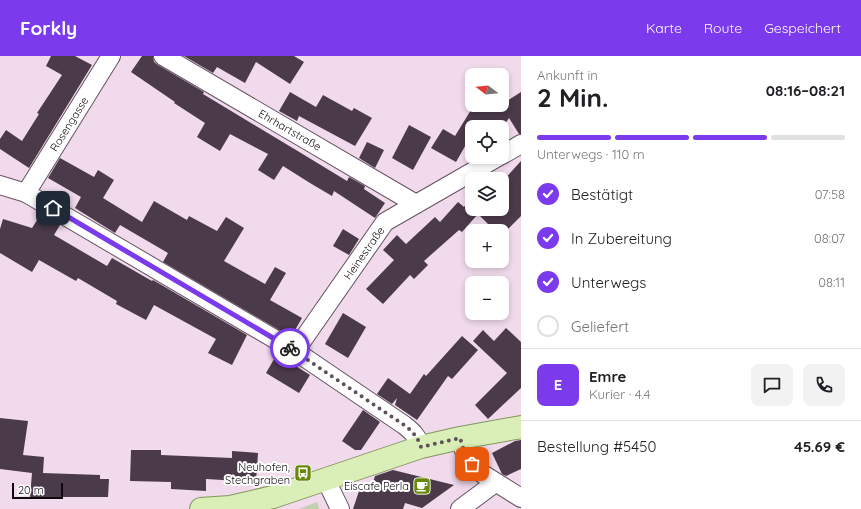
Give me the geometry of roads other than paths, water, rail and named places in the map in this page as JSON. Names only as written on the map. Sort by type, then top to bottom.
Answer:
[{"type":"main road","points":[[201,509],[230,507],[274,497],[421,447],[521,426]]},
{"type":"street","name":"Rosengasse","points":[[26,193],[111,56]]},
{"type":"street","name":"Ehrhartstraße","points":[[163,56],[416,204]]},
{"type":"street","points":[[509,151],[521,144]]},
{"type":"street","name":"Heinestraße","points":[[295,351],[385,222],[486,164]]},
{"type":"street","points":[[0,185],[26,193],[295,351],[404,425],[413,432],[421,447]]},
{"type":"street","points":[[460,438],[466,457],[478,471],[521,498]]},
{"type":"street","points":[[326,480],[340,509]]},
{"type":"street","points":[[460,509],[496,483]]},
{"type":"place","name":"Neuhofen, Stechgraben","points":[[303,473]]},
{"type":"place","name":"Eiscafe Perla","points":[[422,486]]}]
